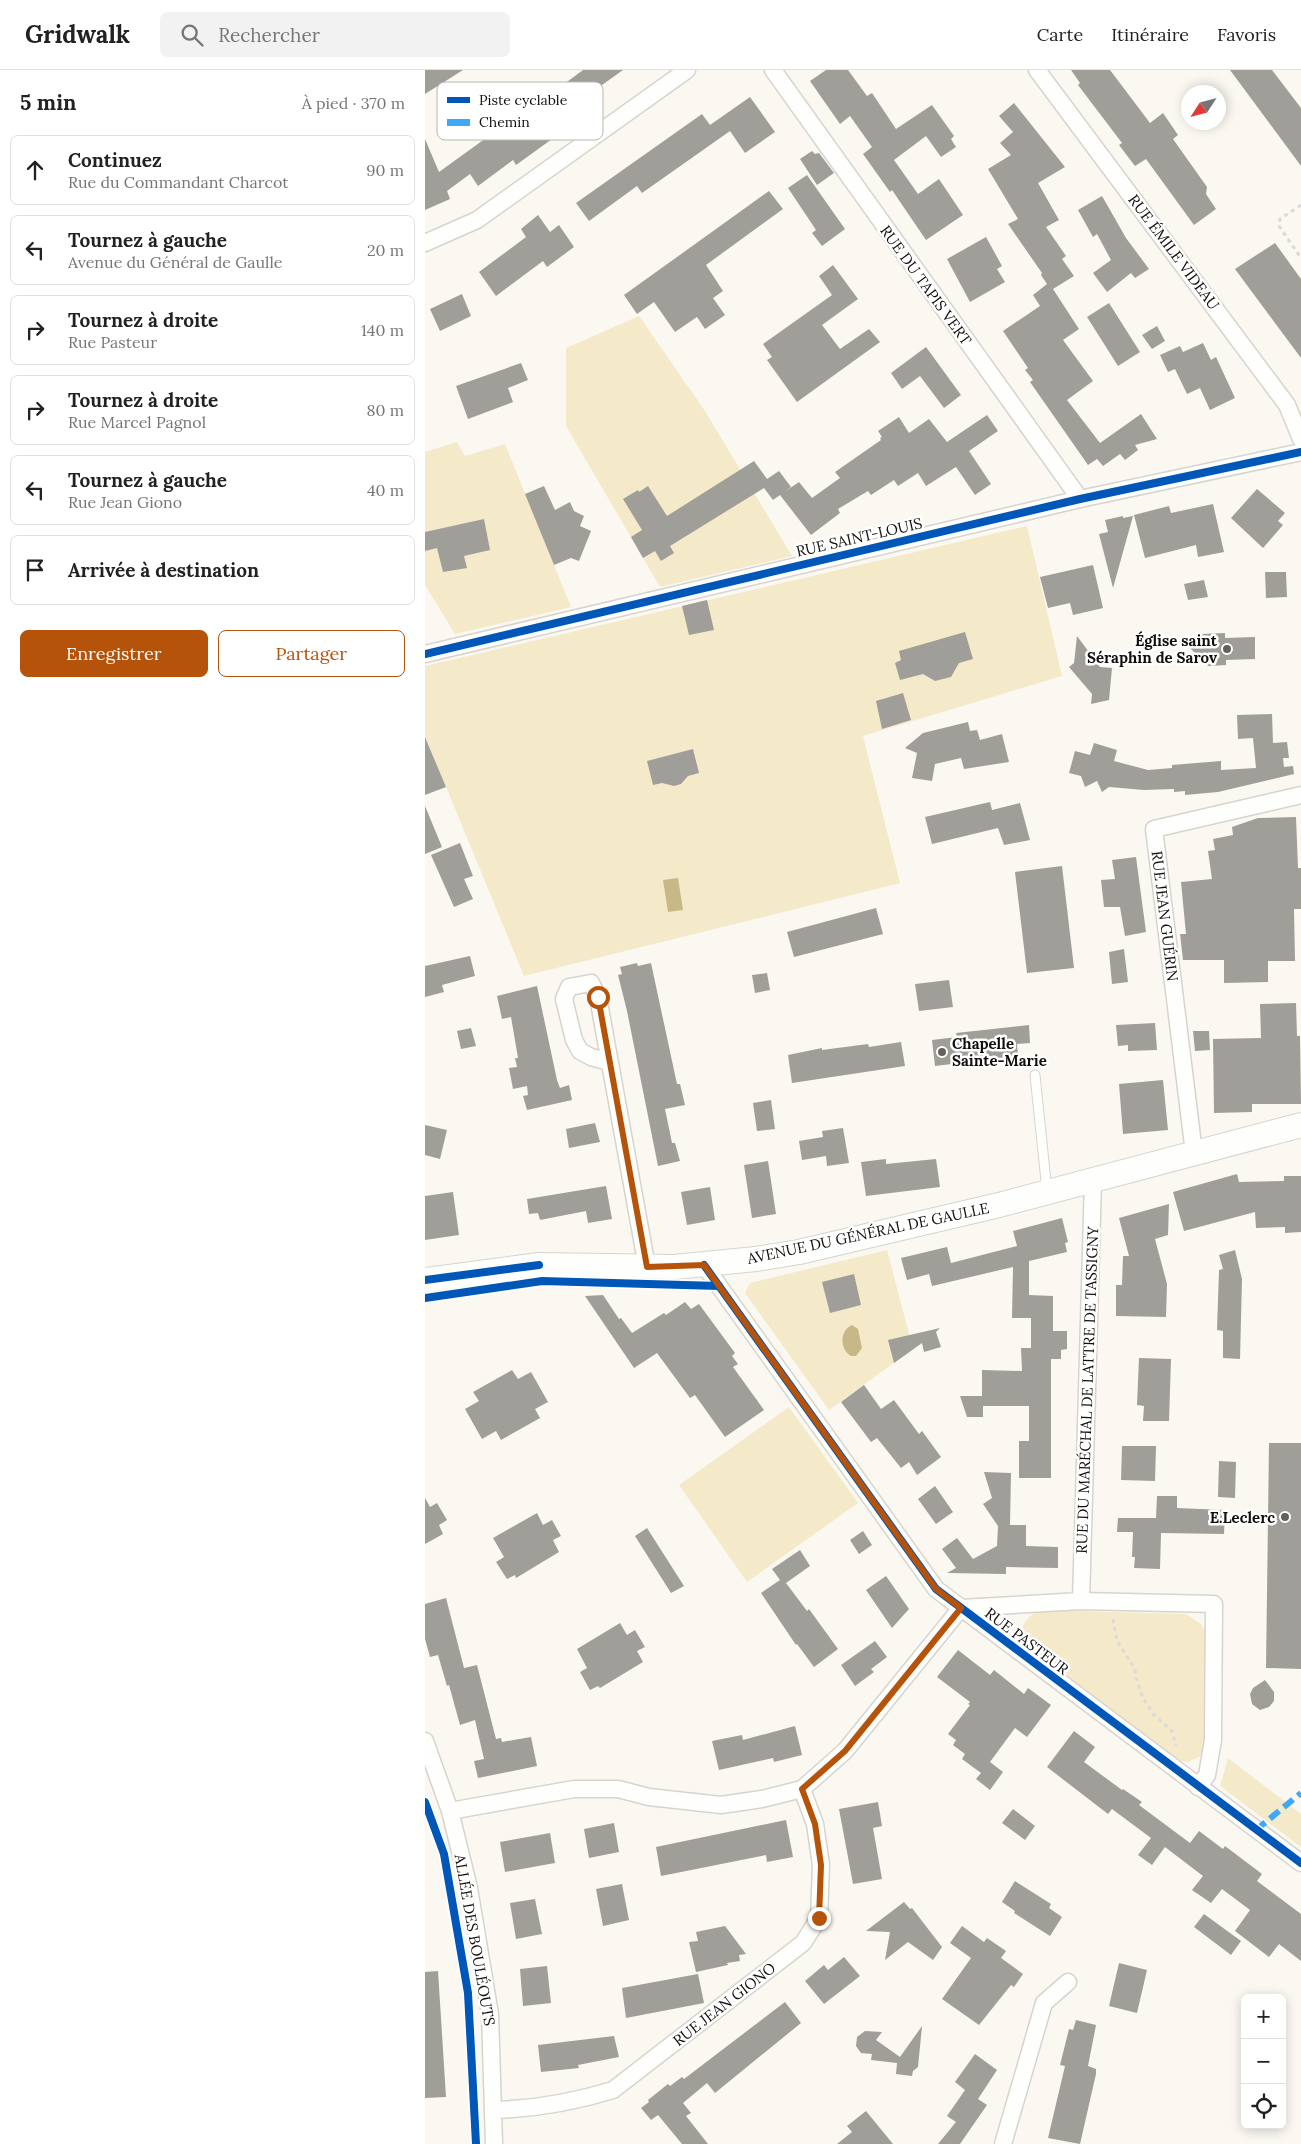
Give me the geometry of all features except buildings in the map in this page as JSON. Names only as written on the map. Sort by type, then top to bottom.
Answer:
[{"type":"main road","name":"AVENUE DU GÉNÉRAL DE GAULLE","points":[[425,1280],[539,1265],[647,1267],[704,1265],[799,1252],[1047,1192],[1301,1125]]},
{"type":"street","name":"RUE DU TAPIS VERT","points":[[773,70],[1080,499]]},
{"type":"street","name":"RUE ÉMILE VIDEAU","points":[[1037,70],[1287,405],[1301,439]]},
{"type":"street","points":[[603,129],[681,72]]},
{"type":"street","points":[[425,243],[477,220],[587,140]]},
{"type":"street","name":"RUE SAINT-LOUIS","points":[[425,654],[1080,499],[1301,452]]},
{"type":"street","name":"RUE JEAN GUÉRIN","points":[[1194,1153],[1154,829],[1301,795]]},
{"type":"street","points":[[609,1062],[647,1267]]},
{"type":"street","name":"RUE DU MARÉCHAL DE LATTRE DE TASSIGNY","points":[[1081,1601],[1093,1180]]},
{"type":"street","name":"RUE PASTEUR","points":[[704,1265],[936,1589],[1301,1863]]},
{"type":"street","points":[[450,1811],[574,1789],[618,1789],[649,1797],[721,1805],[762,1799],[802,1789],[845,1751],[961,1608],[1081,1601],[1214,1604],[1213,1740],[1207,1775],[1198,1787]]},
{"type":"street","name":"ALLÉE DES BOULÉOUTS","points":[[425,1743],[450,1811],[469,1888],[490,2014],[494,2144]]},
{"type":"street","name":"RUE JEAN GIONO","points":[[493,2110],[515,2110],[579,2101],[613,2090],[803,1943],[819,1918],[821,1865],[815,1824],[802,1789]]},
{"type":"street","points":[[1003,2144],[1044,2003],[1068,1982]]},
{"type":"lane","points":[[1035,1075],[1047,1192]]},
{"type":"path","points":[[1301,205],[1280,220],[1279,226],[1301,258]]},
{"type":"path","points":[[1115,1602],[1113,1617],[1117,1641],[1135,1669],[1143,1698],[1154,1715],[1169,1726],[1175,1738],[1175,1753],[1167,1764]]},
{"type":"shaded area","points":[[639,316],[705,411],[792,556],[660,587],[566,426],[566,348]]},
{"type":"shaded area","points":[[457,442],[465,456],[505,444],[571,607],[455,634],[425,585],[425,452]]},
{"type":"shaded area","points":[[1027,526],[1062,676],[863,736],[900,883],[524,976],[425,736],[425,666]]},
{"type":"shaded area","points":[[678,878],[683,910],[668,912],[663,880]]},
{"type":"shaded area","points":[[887,1250],[913,1349],[829,1410],[745,1293],[750,1283]]},
{"type":"shaded area","points":[[852,1325],[858,1329],[862,1348],[856,1356],[851,1356],[847,1353],[842,1340],[845,1331]]},
{"type":"shaded area","points":[[789,1407],[858,1503],[747,1582],[679,1485]]},
{"type":"shaded area","points":[[1041,1610],[1186,1614],[1201,1624],[1207,1634],[1206,1746],[1201,1756],[1188,1762],[1176,1760],[1028,1649],[1023,1637],[1023,1626],[1029,1617]]},
{"type":"shaded area","points":[[1228,1758],[1301,1814],[1301,1847],[1220,1786]]},
{"type":"marked path","points":[[1256,1830],[1301,1793]]},
{"type":"cycle path","points":[[425,654],[1080,499],[1301,452]]},
{"type":"cycle path","points":[[425,1280],[539,1265]]},
{"type":"cycle path","points":[[704,1265],[936,1589],[1301,1863]]},
{"type":"cycle path","points":[[425,1298],[542,1281],[719,1286]]},
{"type":"cycle path","points":[[425,1802],[444,1854],[468,1993],[476,2144]]},
{"type":"place","name":"Église saint Séraphin de Sarov","points":[[1227,649]]},
{"type":"place","name":"Chapelle Sainte-Marie","points":[[942,1052]]},
{"type":"place","name":"E.Leclerc","points":[[1285,1517]]},
{"type":"route","points":[[598,997],[647,1267],[704,1265],[936,1589],[961,1608],[845,1751],[802,1789],[815,1824],[821,1865],[819,1918]]}]
